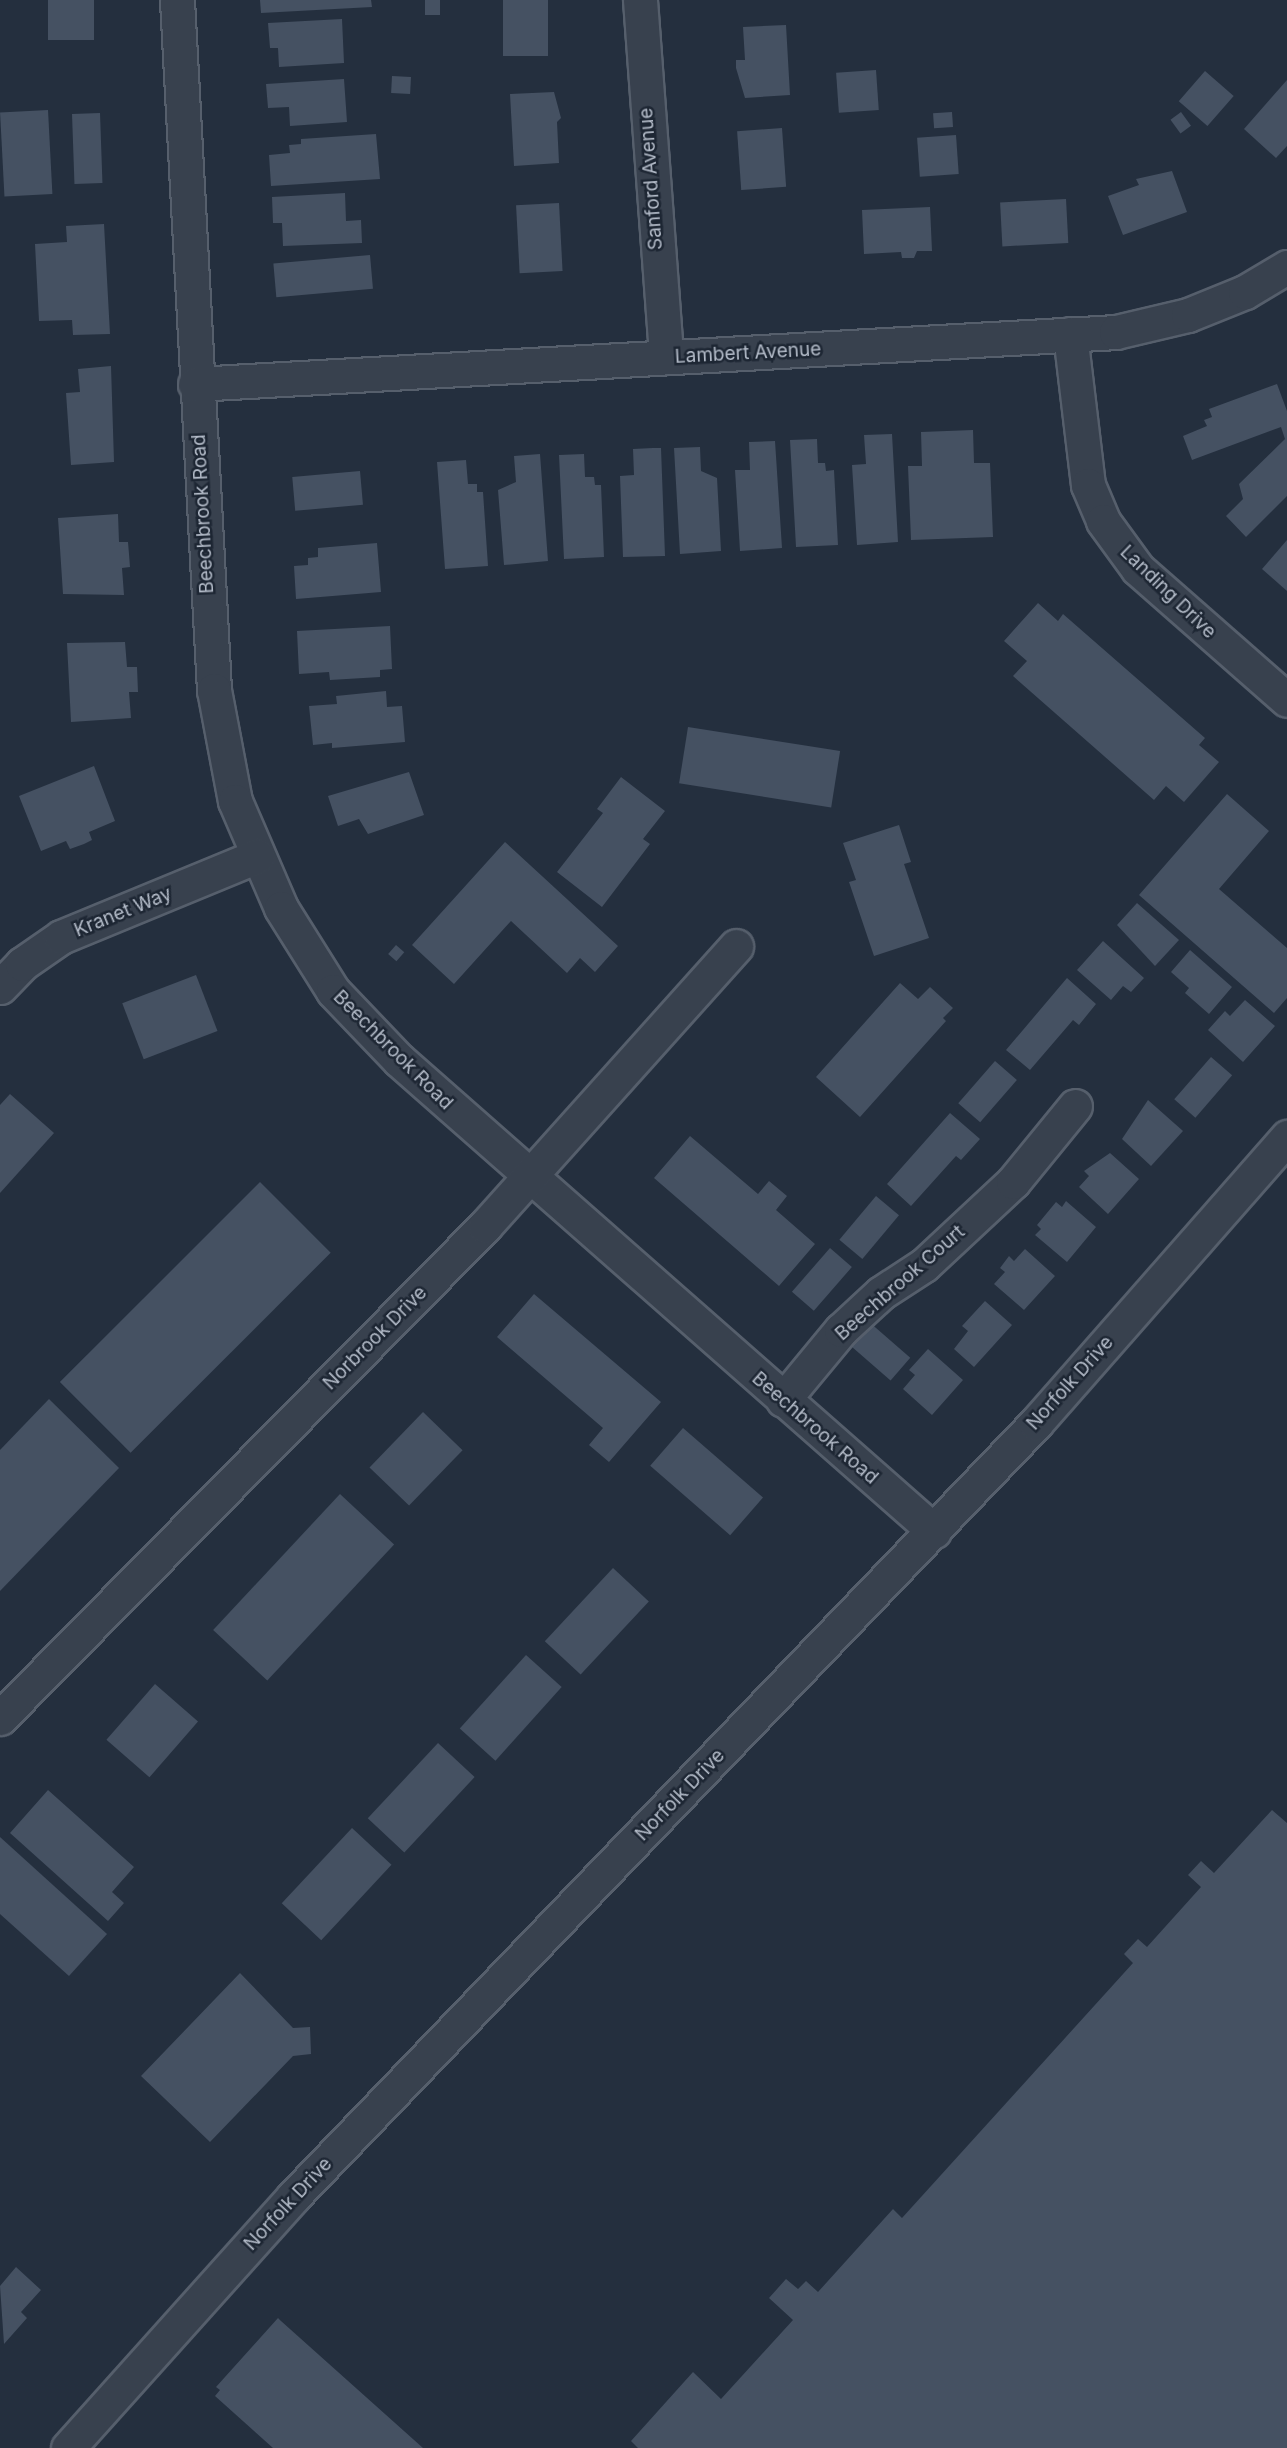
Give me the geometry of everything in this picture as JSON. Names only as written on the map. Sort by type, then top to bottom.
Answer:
[{"type":"street","name":"Beechbrook Road","points":[[177,0],[195,384],[219,733],[235,801],[281,908],[333,991],[399,1060],[529,1179],[934,1531]]},
{"type":"street","name":"Sanford Avenue","points":[[640,0],[666,357]]},
{"type":"street","name":"Lambert Avenue","points":[[195,384],[1116,332],[1188,315],[1245,292],[1287,267]]},
{"type":"street","name":"Landing Drive","points":[[1070,334],[1088,485],[1102,521],[1138,569],[1287,700]]},
{"type":"street","name":"Kranet Way","points":[[0,987],[22,964],[61,937],[258,856]]},
{"type":"street","name":"Norbrook Drive","points":[[0,1718],[529,1179],[736,946]]},
{"type":"street","name":"Beechbrook Court","points":[[783,1400],[841,1330],[881,1293],[924,1265],[1013,1182],[1075,1106]]},
{"type":"street","name":"Norfolk Drive","points":[[68,2448],[293,2197],[934,1531],[1287,1137]]},
{"type":"building","points":[[48,0],[94,0],[94,40],[48,40]]},
{"type":"building","points":[[260,0],[371,0],[372,7],[261,13]]},
{"type":"building","points":[[425,0],[440,0],[440,15],[425,15]]},
{"type":"building","points":[[503,0],[548,0],[548,56],[503,56]]},
{"type":"building","points":[[342,19],[344,63],[279,67],[278,48],[270,48],[268,23]]},
{"type":"building","points":[[786,25],[790,95],[745,98],[736,68],[736,60],[745,60],[743,27]]},
{"type":"building","points":[[876,70],[879,110],[839,113],[836,73]]},
{"type":"building","points":[[1205,71],[1234,96],[1207,126],[1179,101]]},
{"type":"building","points":[[392,76],[411,77],[410,94],[391,93]]},
{"type":"building","points":[[344,79],[347,122],[290,126],[289,107],[268,108],[266,84]]},
{"type":"building","points":[[1287,80],[1287,146],[1276,158],[1244,129]]},
{"type":"building","points":[[554,92],[561,118],[557,122],[559,163],[514,166],[510,94]]},
{"type":"building","points":[[48,110],[52,194],[4,196],[0,113]]},
{"type":"building","points":[[952,112],[953,127],[934,128],[933,113]]},
{"type":"building","points":[[1181,112],[1191,126],[1180,133],[1170,120]]},
{"type":"building","points":[[100,113],[102,183],[74,184],[72,114]]},
{"type":"building","points":[[782,128],[786,187],[741,190],[737,131]]},
{"type":"building","points":[[376,134],[380,179],[271,186],[269,155],[290,153],[289,145],[301,144],[301,139]]},
{"type":"building","points":[[956,135],[959,174],[920,177],[917,138]]},
{"type":"building","points":[[1172,171],[1187,212],[1123,235],[1108,196],[1139,185],[1136,179]]},
{"type":"building","points":[[345,193],[346,221],[361,220],[362,243],[283,246],[282,223],[273,223],[272,197]]},
{"type":"building","points":[[1066,199],[1068,243],[1002,246],[1000,202]]},
{"type":"building","points":[[559,203],[563,271],[520,273],[516,205]]},
{"type":"building","points":[[930,207],[932,251],[917,251],[914,258],[902,258],[901,252],[864,254],[862,210]]},
{"type":"building","points":[[104,224],[110,334],[73,335],[72,320],[39,321],[35,244],[67,242],[66,226]]},
{"type":"building","points":[[370,255],[373,289],[276,297],[273,263]]},
{"type":"building","points":[[111,366],[114,462],[71,465],[66,393],[80,392],[78,369]]},
{"type":"building","points":[[1277,384],[1287,411],[1287,496],[1246,537],[1226,516],[1243,499],[1239,484],[1285,439],[1281,427],[1192,460],[1183,436],[1207,426],[1204,420],[1212,417],[1209,409]]},
{"type":"building","points":[[973,430],[974,463],[990,463],[993,537],[911,540],[908,466],[922,466],[921,432]]},
{"type":"building","points":[[892,434],[898,542],[857,545],[852,465],[866,464],[864,435]]},
{"type":"building","points":[[817,439],[818,463],[825,463],[826,471],[834,470],[838,545],[796,547],[790,440]]},
{"type":"building","points":[[775,441],[782,548],[740,551],[735,470],[750,470],[749,442]]},
{"type":"building","points":[[700,447],[701,471],[717,478],[721,551],[680,554],[674,448]]},
{"type":"building","points":[[661,448],[665,556],[623,557],[620,476],[634,475],[633,449]]},
{"type":"building","points":[[540,454],[548,561],[504,565],[498,490],[516,482],[514,456]]},
{"type":"building","points":[[584,454],[585,477],[594,477],[595,485],[601,485],[604,557],[564,559],[559,455]]},
{"type":"building","points":[[466,460],[468,484],[477,484],[477,492],[483,492],[488,566],[445,569],[437,462]]},
{"type":"building","points":[[360,471],[363,505],[295,511],[292,477]]},
{"type":"building","points":[[118,514],[119,542],[128,542],[130,567],[122,568],[124,595],[63,594],[58,518]]},
{"type":"building","points":[[1287,540],[1287,591],[1262,569]]},
{"type":"building","points":[[377,543],[381,592],[296,599],[294,566],[308,565],[308,558],[318,557],[318,548]]},
{"type":"building","points":[[1038,603],[1058,621],[1063,614],[1205,738],[1199,745],[1219,762],[1184,802],[1166,786],[1154,800],[1013,676],[1027,661],[1004,641]]},
{"type":"building","points":[[390,626],[392,669],[380,670],[380,677],[330,680],[329,672],[299,674],[297,631]]},
{"type":"building","points":[[125,642],[127,667],[137,667],[138,692],[129,692],[131,718],[71,722],[67,643]]},
{"type":"building","points":[[386,691],[387,707],[402,706],[405,742],[332,748],[332,743],[313,745],[309,706],[337,704],[336,696]]},
{"type":"building","points":[[688,727],[840,751],[831,807],[679,783]]},
{"type":"building","points":[[94,766],[115,821],[89,832],[92,840],[84,844],[70,849],[66,841],[41,851],[19,796]]},
{"type":"building","points":[[409,772],[424,815],[368,834],[359,819],[338,826],[328,796]]},
{"type":"building","points":[[621,777],[665,811],[643,839],[650,844],[602,907],[557,872],[603,813],[597,809]]},
{"type":"building","points":[[1227,794],[1269,831],[1219,889],[1287,948],[1287,998],[1274,1013],[1139,895]]},
{"type":"building","points":[[899,825],[911,862],[904,864],[929,938],[874,956],[849,882],[856,880],[843,843]]},
{"type":"building","points":[[505,842],[618,946],[595,972],[580,958],[567,973],[511,921],[454,984],[412,945]]},
{"type":"building","points":[[1137,903],[1179,940],[1155,966],[1117,925]]},
{"type":"building","points":[[1103,941],[1144,978],[1131,992],[1123,986],[1111,1000],[1077,970]]},
{"type":"building","points":[[396,945],[404,952],[396,961],[388,954]]},
{"type":"building","points":[[1190,950],[1232,987],[1209,1014],[1185,993],[1189,988],[1171,972]]},
{"type":"building","points":[[196,975],[218,1031],[144,1059],[122,1003]]},
{"type":"building","points":[[1067,978],[1096,1004],[1079,1025],[1073,1020],[1030,1070],[1006,1050]]},
{"type":"building","points":[[900,983],[918,999],[930,987],[953,1008],[943,1018],[946,1021],[860,1117],[816,1077]]},
{"type":"building","points":[[1245,1000],[1275,1026],[1243,1062],[1208,1030],[1225,1011],[1230,1016]]},
{"type":"building","points":[[1211,1057],[1232,1075],[1195,1118],[1174,1099]]},
{"type":"building","points":[[995,1061],[1017,1080],[980,1122],[958,1103]]},
{"type":"building","points":[[10,1094],[54,1133],[0,1193],[0,1105]]},
{"type":"building","points":[[1148,1100],[1183,1131],[1151,1166],[1122,1139]]},
{"type":"building","points":[[950,1113],[980,1139],[961,1160],[956,1156],[911,1206],[887,1184]]},
{"type":"building","points":[[690,1136],[758,1194],[769,1181],[787,1196],[776,1210],[815,1244],[779,1286],[654,1178]]},
{"type":"building","points":[[1110,1153],[1139,1179],[1108,1214],[1079,1187],[1089,1176],[1084,1171]]},
{"type":"building","points":[[260,1182],[331,1253],[131,1453],[60,1382]]},
{"type":"building","points":[[876,1196],[899,1215],[862,1259],[839,1240]]},
{"type":"building","points":[[1066,1201],[1096,1227],[1067,1262],[1035,1235],[1041,1229],[1037,1225],[1056,1202],[1062,1207]]},
{"type":"building","points":[[830,1248],[852,1267],[814,1311],[792,1292]]},
{"type":"building","points":[[1025,1249],[1055,1276],[1024,1310],[994,1284],[1005,1272],[1000,1268],[1009,1256],[1014,1261]]},
{"type":"building","points":[[534,1294],[661,1402],[609,1462],[589,1445],[603,1428],[497,1337]]},
{"type":"building","points":[[985,1301],[1012,1325],[974,1367],[954,1349],[968,1331],[962,1326]]},
{"type":"building","points":[[868,1321],[910,1358],[891,1380],[848,1344]]},
{"type":"building","points":[[928,1349],[963,1380],[932,1415],[903,1389],[915,1375],[909,1370]]},
{"type":"building","points":[[49,1399],[119,1468],[0,1591],[0,1450]]},
{"type":"building","points":[[423,1412],[463,1450],[409,1506],[370,1467]]},
{"type":"building","points":[[683,1428],[763,1498],[730,1535],[650,1466]]},
{"type":"building","points":[[340,1494],[394,1544],[267,1680],[213,1630]]},
{"type":"building","points":[[613,1568],[649,1601],[581,1675],[545,1641]]},
{"type":"building","points":[[526,1655],[562,1687],[495,1761],[460,1729]]},
{"type":"building","points":[[155,1684],[198,1721],[149,1777],[106,1740]]},
{"type":"building","points":[[438,1743],[475,1777],[404,1852],[368,1818]]},
{"type":"building","points":[[48,1790],[134,1867],[112,1892],[124,1903],[108,1921],[10,1833]]},
{"type":"building","points":[[1272,1810],[1287,1823],[1287,2448],[638,2448],[631,2441],[693,2372],[721,2399],[793,2320],[769,2298],[786,2279],[798,2289],[806,2281],[818,2292],[893,2209],[902,2218],[1133,1963],[1124,1954],[1138,1939],[1147,1947],[1201,1887],[1188,1875],[1201,1861],[1214,1873]]},
{"type":"building","points":[[352,1828],[391,1865],[321,1940],[282,1903]]},
{"type":"building","points":[[0,1837],[107,1934],[69,1976],[0,1914]]},
{"type":"building","points":[[240,1973],[293,2028],[310,2027],[311,2054],[293,2056],[210,2142],[141,2076]]},
{"type":"building","points":[[16,2267],[41,2290],[21,2312],[27,2318],[4,2344],[0,2286]]},
{"type":"building","points":[[278,2318],[423,2448],[273,2448],[215,2396],[220,2390],[216,2387]]}]
